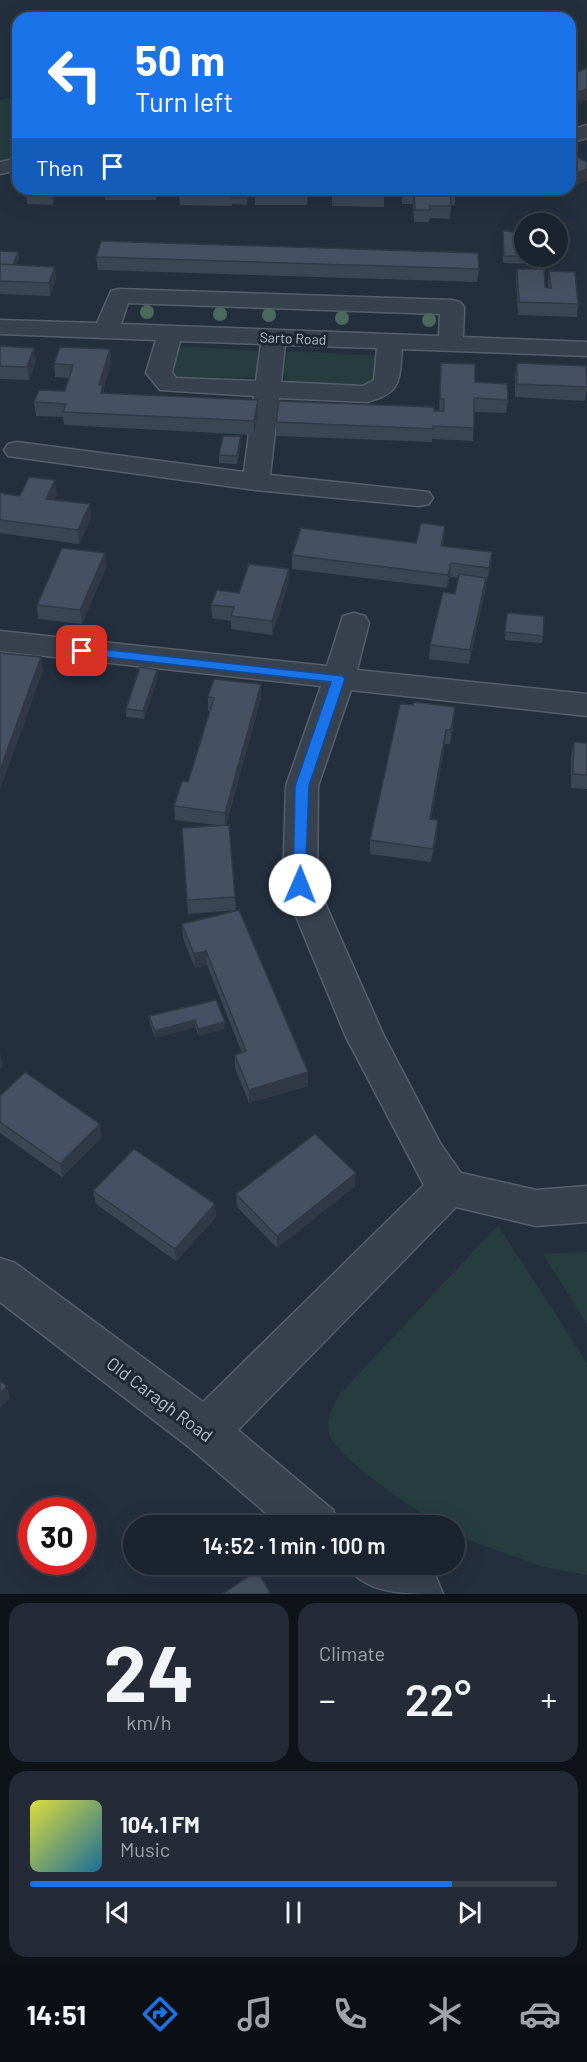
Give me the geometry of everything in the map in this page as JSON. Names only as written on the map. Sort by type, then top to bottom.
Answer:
[{"type":"street","points":[[106,331],[119,296],[453,307],[451,343]]},
{"type":"street","name":"Sarto Road","points":[[0,327],[587,349]]},
{"type":"street","points":[[170,333],[159,373],[169,385],[367,394],[386,384],[390,342]]},
{"type":"street","points":[[256,482],[274,338]]},
{"type":"street","points":[[18,450],[256,482],[419,498]]},
{"type":"street","points":[[354,623],[339,679],[302,786],[300,885],[365,1037],[426,1155],[448,1188],[536,1208],[587,1203]]},
{"type":"street","points":[[0,641],[587,705]]},
{"type":"street","points":[[205,1431],[448,1188]]},
{"type":"street","name":"Old Caragh Road","points":[[0,1277],[86,1344],[205,1431],[304,1515]]},
{"type":"street","points":[[387,1575],[419,1594]]},
{"type":"green space","points":[[12,97],[12,158],[0,161],[0,100]]},
{"type":"green space","points":[[174,346],[267,351],[259,378],[177,377],[171,374]]},
{"type":"green space","points":[[287,351],[380,356],[379,379],[367,385],[293,382],[286,379],[284,371]]},
{"type":"green space","points":[[498,1225],[587,1363],[587,1575],[543,1567],[465,1539],[465,1515],[425,1515],[399,1498],[349,1459],[331,1438],[328,1420],[340,1394]]},
{"type":"green space","points":[[587,1252],[587,1324],[543,1254]]},
{"type":"building","points":[[587,68],[587,89],[576,91],[576,73]]},
{"type":"building","points":[[576,156],[587,162],[587,169],[576,174]]},
{"type":"building","points":[[232,195],[246,195],[246,198],[232,198]]},
{"type":"building","points":[[414,195],[450,195],[451,206],[430,206],[430,210],[415,210]]},
{"type":"building","points":[[503,231],[510,231],[514,233],[514,256],[504,256]]},
{"type":"building","points":[[101,241],[478,253],[479,269],[96,257]]},
{"type":"building","points":[[0,251],[18,252],[13,265],[0,265]]},
{"type":"building","points":[[0,264],[55,267],[49,283],[0,281]]},
{"type":"building","points":[[517,269],[544,269],[545,287],[551,288],[549,271],[575,272],[578,304],[519,302]]},
{"type":"building","points":[[0,346],[34,348],[27,367],[0,366]]},
{"type":"building","points":[[60,347],[110,349],[99,385],[103,385],[101,393],[258,400],[254,421],[63,412],[66,404],[34,402],[39,390],[65,391],[73,365],[54,364]]},
{"type":"building","points":[[441,363],[475,364],[475,382],[507,384],[508,400],[474,398],[474,428],[433,426],[433,429],[276,422],[279,401],[434,407],[434,411],[444,411],[444,399],[440,399]]},
{"type":"building","points":[[517,363],[586,366],[587,387],[517,384]]},
{"type":"building","points":[[223,436],[241,436],[237,456],[219,455]]},
{"type":"building","points":[[29,477],[55,480],[46,499],[90,504],[78,530],[0,520],[0,493],[20,496]]},
{"type":"building","points":[[421,523],[445,526],[441,546],[492,552],[489,568],[451,563],[448,575],[292,555],[301,528],[416,543]]},
{"type":"building","points":[[62,548],[105,553],[80,610],[37,605]]},
{"type":"building","points":[[249,564],[289,569],[272,621],[231,616],[234,607],[211,605],[217,590],[239,593]]},
{"type":"building","points":[[459,574],[486,578],[470,650],[430,645],[443,592],[455,594]]},
{"type":"building","points":[[507,613],[544,616],[543,636],[505,632]]},
{"type":"building","points":[[0,653],[41,657],[0,770]]},
{"type":"building","points":[[140,667],[157,670],[143,711],[126,709]]},
{"type":"building","points":[[214,679],[261,684],[225,813],[174,806],[182,781],[188,782],[214,698],[208,697]]},
{"type":"building","points":[[414,702],[455,707],[451,730],[446,730],[432,806],[430,819],[438,820],[433,849],[370,840],[400,704],[413,705]]},
{"type":"building","points":[[574,742],[587,743],[587,775],[573,774]]},
{"type":"building","points":[[229,825],[235,897],[187,900],[182,828]]},
{"type":"building","points":[[239,910],[308,1072],[249,1090],[235,1055],[246,1051],[206,951],[194,954],[182,924]]},
{"type":"building","points":[[216,1000],[225,1022],[198,1029],[195,1020],[155,1031],[149,1016]]},
{"type":"building","points":[[25,1072],[100,1124],[60,1164],[0,1122],[0,1096]]},
{"type":"building","points":[[315,1134],[356,1173],[277,1236],[236,1194]]},
{"type":"building","points":[[134,1149],[215,1204],[175,1249],[93,1191]]},
{"type":"building","points":[[0,1381],[7,1386],[0,1393]]},
{"type":"building","points":[[251,1575],[259,1575],[271,1594],[222,1594]]},
{"type":"route","points":[[82,651],[339,679],[302,786],[300,885]]}]
